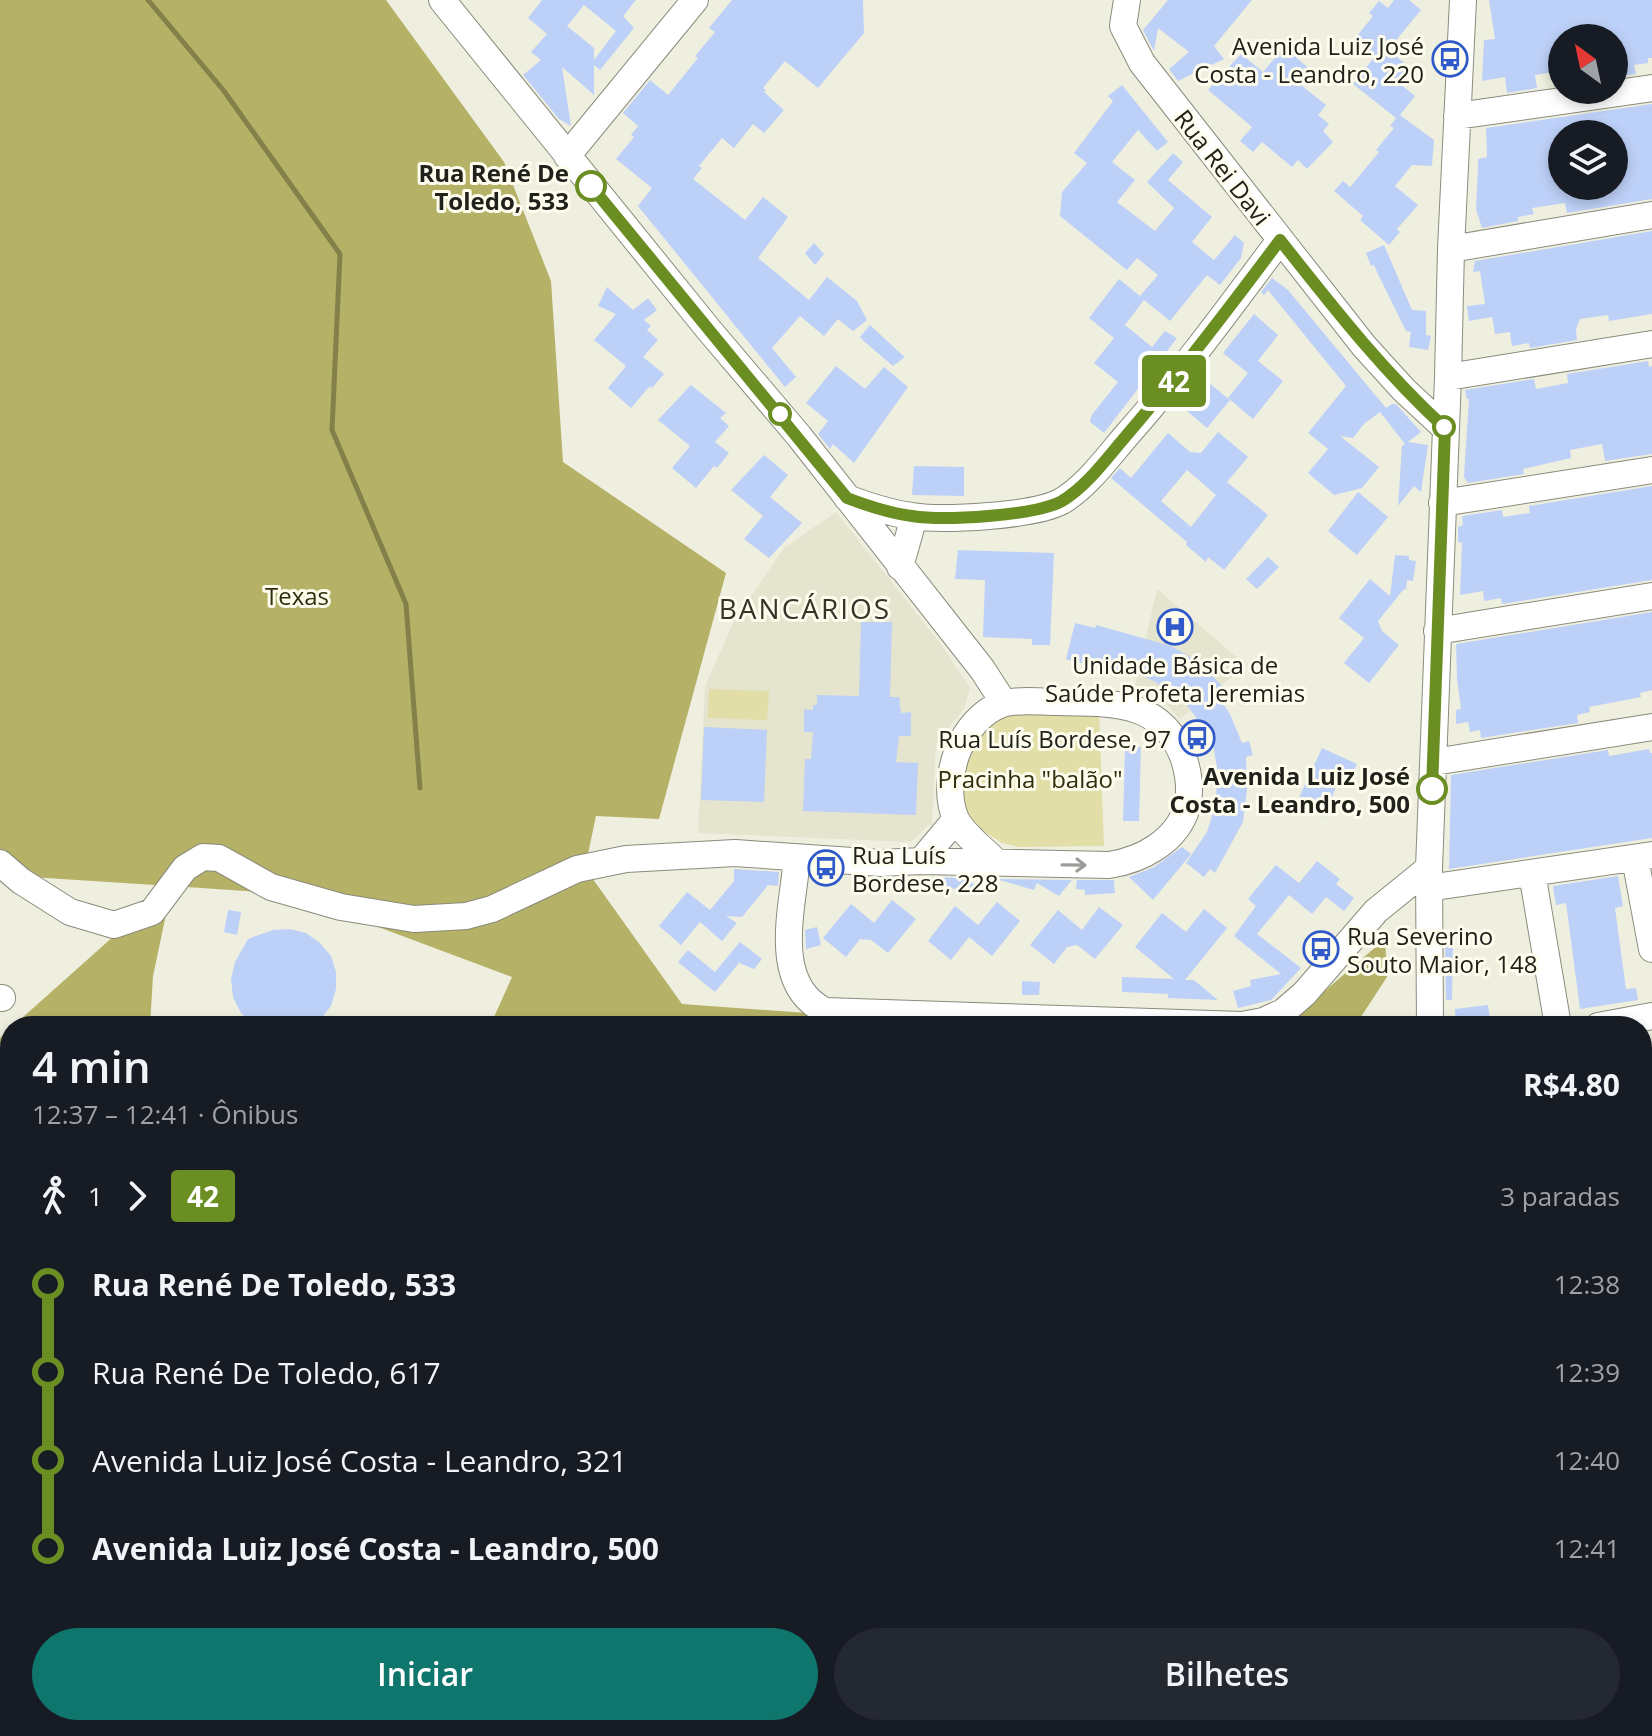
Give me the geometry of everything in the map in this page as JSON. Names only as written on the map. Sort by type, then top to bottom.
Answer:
[{"type":"street","points":[[442,0],[847,498],[982,669],[1004,703]]},
{"type":"street","points":[[567,156],[695,0]]},
{"type":"street","name":"Rua Rei Davi","points":[[1127,0],[1123,26],[1142,63],[1364,346],[1404,390],[1445,428]]},
{"type":"street","points":[[1430,1016],[1428,878],[1463,0]]},
{"type":"street","points":[[1457,116],[1652,88]]},
{"type":"street","points":[[1451,249],[1652,215]]},
{"type":"street","points":[[847,498],[879,510],[914,517],[1023,512],[1062,501],[1082,485],[1170,385],[1280,240]]},
{"type":"street","points":[[1448,377],[1652,344]]},
{"type":"street","points":[[1442,503],[1652,470]]},
{"type":"street","points":[[900,567],[914,517]]},
{"type":"street","points":[[1437,631],[1652,596]]},
{"type":"street","points":[[0,863],[21,881],[70,912],[114,925],[152,912],[185,868],[203,857],[219,858],[271,887],[341,907],[414,919],[466,916],[492,909],[577,869],[613,861],[735,853],[881,863],[1109,865],[1144,854],[1172,834],[1181,823],[1190,792],[1188,770],[1173,735],[1148,714],[1126,706],[1108,704],[1004,703],[982,716],[965,736],[954,759],[952,799],[956,819],[996,862]]},
{"type":"street","points":[[1434,762],[1652,727]]},
{"type":"street","points":[[921,861],[956,819]]},
{"type":"street","points":[[1274,1016],[1304,994],[1376,911],[1428,878],[1532,873],[1643,857],[1652,949]]},
{"type":"street","points":[[797,858],[789,943],[791,968],[801,992],[815,1006],[825,1011],[974,1016]]},
{"type":"street","points":[[1532,873],[1556,1016]]},
{"type":"shaded area","points":[[836,512],[940,643],[970,688],[965,707],[936,744],[932,825],[928,825],[911,842],[698,833],[705,686],[734,621],[784,548]]},
{"type":"shaded area","name":"Unidade Básica de Saúde Profeta Jeremias","points":[[1157,589],[1246,665],[1180,719],[1162,700],[1149,692],[1134,690]]},
{"type":"green space","name":"Texas","points":[[0,0],[386,0],[504,162],[551,281],[563,462],[726,573],[659,819],[596,816],[585,868],[682,1004],[849,1016],[494,1016],[512,977],[290,894],[172,886],[153,976],[151,1016],[24,1016],[170,886],[0,875]]},
{"type":"green space","points":[[709,689],[769,691],[767,720],[708,718]]},
{"type":"green space","name":"Pracinha \"balão\"","points":[[1008,710],[1099,710],[1104,846],[1019,847],[1002,843],[982,830],[964,809],[962,750]]},
{"type":"green space","points":[[1385,939],[1387,977],[1362,1016],[1296,1016]]},
{"type":"building","points":[[542,0],[636,0],[623,16],[634,28],[600,70],[594,65],[594,95],[562,67],[571,126],[559,119],[523,75],[541,60],[531,52],[547,34],[528,18]],"holes":[[[584,5],[616,31],[594,60],[594,48],[567,26]]]},
{"type":"building","points":[[732,0],[863,0],[864,33],[818,88],[785,61],[763,88],[784,110],[764,133],[753,124],[734,148],[722,138],[699,166],[702,168],[693,179],[745,220],[763,197],[788,217],[758,258],[809,300],[827,277],[857,301],[867,320],[853,331],[838,319],[824,336],[800,316],[772,348],[796,377],[785,387],[638,206],[652,188],[616,159],[634,137],[631,135],[638,126],[623,113],[650,80],[668,95],[698,58],[695,56],[715,32],[709,28]]},
{"type":"building","points":[[1168,0],[1252,0],[1214,46],[1224,59],[1178,81],[1169,69],[1189,52],[1158,28],[1154,51],[1143,30]]},
{"type":"building","points":[[1394,0],[1409,0],[1421,10],[1388,50],[1411,68],[1399,83],[1415,96],[1400,115],[1434,140],[1432,166],[1412,165],[1395,186],[1418,205],[1397,229],[1400,232],[1389,245],[1360,220],[1363,216],[1334,191],[1343,181],[1350,187],[1394,128],[1390,126],[1396,118],[1353,84],[1373,59],[1352,42],[1373,16],[1369,13],[1379,1],[1388,8]]},
{"type":"building","points":[[1489,0],[1652,0],[1652,58],[1648,58],[1648,63],[1634,65],[1636,74],[1628,75],[1628,24],[1548,24],[1548,73],[1535,75],[1537,88],[1507,93],[1505,77],[1482,81],[1484,40],[1495,39]]},
{"type":"building","points":[[1284,47],[1313,72],[1302,86],[1326,105],[1318,115],[1329,124],[1323,131],[1333,142],[1307,169],[1298,160],[1292,167],[1262,142],[1253,152],[1240,141],[1252,127],[1208,90],[1241,54],[1263,72]]},
{"type":"building","points":[[1122,85],[1168,142],[1157,151],[1138,130],[1112,162],[1135,180],[1117,202],[1155,231],[1174,208],[1147,182],[1173,153],[1183,162],[1168,180],[1212,217],[1192,242],[1214,260],[1235,235],[1244,243],[1241,258],[1220,285],[1207,275],[1170,321],[1144,300],[1125,325],[1152,347],[1165,331],[1177,338],[1104,433],[1090,422],[1091,416],[1118,382],[1094,363],[1114,338],[1089,318],[1119,279],[1140,296],[1158,275],[1137,258],[1127,270],[1060,216],[1062,192],[1087,163],[1074,153],[1113,101],[1108,96]]},
{"type":"building","points":[[1652,104],[1652,199],[1567,213],[1565,203],[1532,208],[1534,214],[1518,217],[1518,221],[1482,228],[1476,209],[1478,159],[1487,157],[1486,128]]},
{"type":"building","points":[[1652,231],[1652,314],[1609,321],[1608,315],[1580,319],[1576,329],[1577,340],[1530,348],[1529,343],[1512,346],[1510,332],[1495,334],[1492,317],[1469,321],[1467,306],[1485,304],[1480,271],[1473,272],[1475,261]]},
{"type":"building","points":[[814,243],[824,254],[815,265],[805,253]]},
{"type":"building","points":[[1384,245],[1412,310],[1426,311],[1426,335],[1431,336],[1428,350],[1409,347],[1411,332],[1406,331],[1374,265],[1371,266],[1366,253]]},
{"type":"building","points":[[1272,278],[1288,290],[1386,408],[1396,404],[1421,432],[1408,442],[1428,445],[1421,492],[1414,486],[1398,506],[1402,446],[1405,444],[1380,412],[1364,424],[1353,438],[1340,436],[1379,467],[1362,488],[1334,495],[1308,473],[1328,449],[1308,433],[1346,386],[1268,290],[1264,295],[1261,292]]},
{"type":"building","points":[[607,287],[633,310],[648,298],[657,310],[644,320],[651,326],[647,330],[658,340],[643,357],[664,374],[631,408],[608,388],[626,366],[594,340],[616,314],[598,306]]},
{"type":"building","points":[[1254,314],[1278,335],[1258,361],[1283,381],[1253,419],[1228,398],[1248,373],[1223,353]]},
{"type":"building","points":[[870,325],[905,357],[893,366],[866,343],[860,337]]},
{"type":"building","points":[[1648,361],[1649,367],[1652,366],[1652,454],[1605,461],[1602,444],[1570,450],[1571,458],[1523,469],[1524,474],[1468,483],[1464,477],[1469,399],[1465,390],[1534,379],[1536,389],[1568,383],[1567,374]]},
{"type":"building","points":[[836,366],[865,389],[884,367],[908,387],[854,463],[833,444],[830,449],[818,434],[828,421],[806,403]]},
{"type":"building","points":[[1198,374],[1230,400],[1207,428],[1176,402]]},
{"type":"building","points":[[691,385],[726,413],[720,418],[729,426],[715,442],[729,453],[696,488],[672,468],[690,446],[658,420]]},
{"type":"building","points":[[1218,432],[1248,457],[1227,482],[1268,515],[1224,570],[1208,557],[1206,562],[1111,478],[1120,468],[1131,478],[1168,433],[1190,452],[1201,453]],"holes":[[[1187,470],[1216,495],[1191,527],[1161,501]]]},
{"type":"building","points":[[764,455],[788,475],[770,497],[802,523],[769,558],[744,539],[763,516],[731,490]]},
{"type":"building","points":[[914,466],[964,467],[964,496],[912,495]]},
{"type":"building","points":[[1652,486],[1652,580],[1502,604],[1501,598],[1484,601],[1483,591],[1460,595],[1462,543],[1458,542],[1458,527],[1463,525],[1462,516],[1502,510],[1503,517],[1530,513],[1529,506]]},
{"type":"building","points":[[1358,492],[1388,517],[1357,555],[1328,531]]},
{"type":"building","points":[[958,550],[1054,553],[1050,645],[1032,645],[1032,639],[983,637],[985,580],[955,579]]},
{"type":"building","points":[[1395,555],[1409,556],[1409,560],[1416,561],[1413,581],[1407,580],[1406,589],[1378,621],[1382,631],[1399,645],[1369,683],[1344,663],[1364,638],[1339,618],[1370,579],[1390,596]]},
{"type":"building","points":[[1268,557],[1279,567],[1257,589],[1246,579]]},
{"type":"building","points":[[1652,612],[1652,690],[1640,693],[1641,697],[1589,707],[1590,712],[1577,715],[1578,723],[1481,738],[1480,730],[1470,732],[1468,722],[1456,724],[1456,710],[1461,709],[1456,644]]},
{"type":"building","points":[[861,622],[892,622],[890,697],[899,697],[901,713],[911,712],[911,736],[899,736],[896,762],[918,763],[916,815],[803,811],[805,759],[811,759],[813,732],[804,732],[804,709],[813,710],[813,705],[817,705],[817,695],[859,696]]},
{"type":"building","points":[[1075,623],[1095,628],[1096,625],[1171,646],[1199,662],[1223,687],[1216,693],[1230,714],[1242,743],[1249,741],[1253,755],[1246,757],[1247,789],[1243,822],[1215,873],[1210,869],[1204,877],[1186,863],[1207,832],[1215,807],[1218,773],[1212,739],[1186,704],[1154,681],[1127,670],[1126,674],[1066,659]]},
{"type":"building","points":[[704,727],[767,730],[764,802],[701,800]]},
{"type":"building","points":[[1125,747],[1141,747],[1139,821],[1123,821]]},
{"type":"building","points":[[1322,748],[1357,764],[1349,780],[1341,776],[1323,817],[1296,804]]},
{"type":"building","points":[[1649,749],[1652,753],[1652,838],[1449,869],[1451,775],[1608,750],[1609,756]]},
{"type":"building","points":[[1182,847],[1191,854],[1153,900],[1129,877],[1154,867]]},
{"type":"building","points":[[1317,861],[1340,879],[1336,884],[1354,898],[1344,911],[1326,897],[1312,914],[1289,895],[1257,934],[1301,968],[1271,1000],[1238,1008],[1233,991],[1251,986],[1250,980],[1281,974],[1234,936],[1256,906],[1248,899],[1276,865],[1299,883]]},
{"type":"building","points":[[734,869],[779,872],[778,886],[768,885],[742,917],[726,916],[737,923],[722,941],[700,922],[681,945],[659,926],[687,892],[710,910],[734,881]]},
{"type":"building","points":[[1618,876],[1623,906],[1615,908],[1626,989],[1636,988],[1638,1000],[1580,1009],[1566,903],[1556,905],[1553,886]]},
{"type":"building","points":[[926,877],[966,878],[980,889],[924,888]]},
{"type":"building","points":[[996,879],[1072,880],[1059,896],[1037,883],[1034,890]]},
{"type":"building","points":[[1077,880],[1114,880],[1115,893],[1085,895],[1085,890],[1076,889]]},
{"type":"building","points":[[892,900],[916,919],[888,953],[871,940],[860,939],[846,957],[823,938],[851,904],[874,923]]},
{"type":"building","points":[[997,902],[1020,921],[992,956],[969,937],[951,960],[928,941],[955,906],[978,925]]},
{"type":"building","points":[[1099,907],[1123,925],[1095,959],[1077,945],[1067,947],[1054,964],[1030,945],[1058,910],[1082,930]]},
{"type":"building","points":[[1204,909],[1227,928],[1185,980],[1194,980],[1218,1000],[1122,992],[1122,977],[1174,979],[1135,947],[1162,913],[1186,932]]},
{"type":"building","points":[[228,910],[241,912],[237,935],[224,932]]},
{"type":"building","points":[[817,927],[821,945],[806,949],[805,930]]},
{"type":"building","points":[[290,929],[306,933],[331,956],[336,972],[336,989],[331,1006],[323,1016],[244,1016],[241,1013],[233,997],[231,979],[235,962],[248,939],[273,930]]},
{"type":"building","points":[[1445,941],[1453,941],[1452,1000],[1446,1000]]},
{"type":"building","points":[[740,942],[762,959],[754,969],[739,963],[715,992],[678,962],[688,950],[715,972]]},
{"type":"building","points":[[1022,981],[1040,982],[1039,995],[1022,995]]},
{"type":"building","points":[[1488,1005],[1490,1016],[1455,1016],[1455,1009]]},
{"type":"waterway","points":[[148,0],[224,91],[340,254],[332,430],[406,604],[420,788]]},
{"type":"bus line","name":"42","points":[[591,186],[847,498],[879,510],[914,517],[1023,512],[1062,501],[1082,485],[1170,385],[1280,240],[1364,346],[1404,390],[1445,428],[1432,789]]},
{"type":"place","name":"Avenida Luiz José Costa - Leandro, 220","points":[[1450,59]]},
{"type":"place","name":"Rua René De Toledo, 533","points":[[591,186]]},
{"type":"place","name":"Unidade Básica de Saúde Profeta Jeremias","points":[[1175,627]]},
{"type":"place","name":"Rua Luís Bordese, 97","points":[[1197,738]]},
{"type":"place","name":"Avenida Luiz José Costa - Leandro, 500","points":[[1432,789]]},
{"type":"place","name":"Rua Luís Bordese, 228","points":[[826,868]]},
{"type":"place","name":"Rua Severino Souto Maior, 148","points":[[1321,949]]},
{"type":"district","name":"BANCÁRIOS","points":[[805,608]]}]
